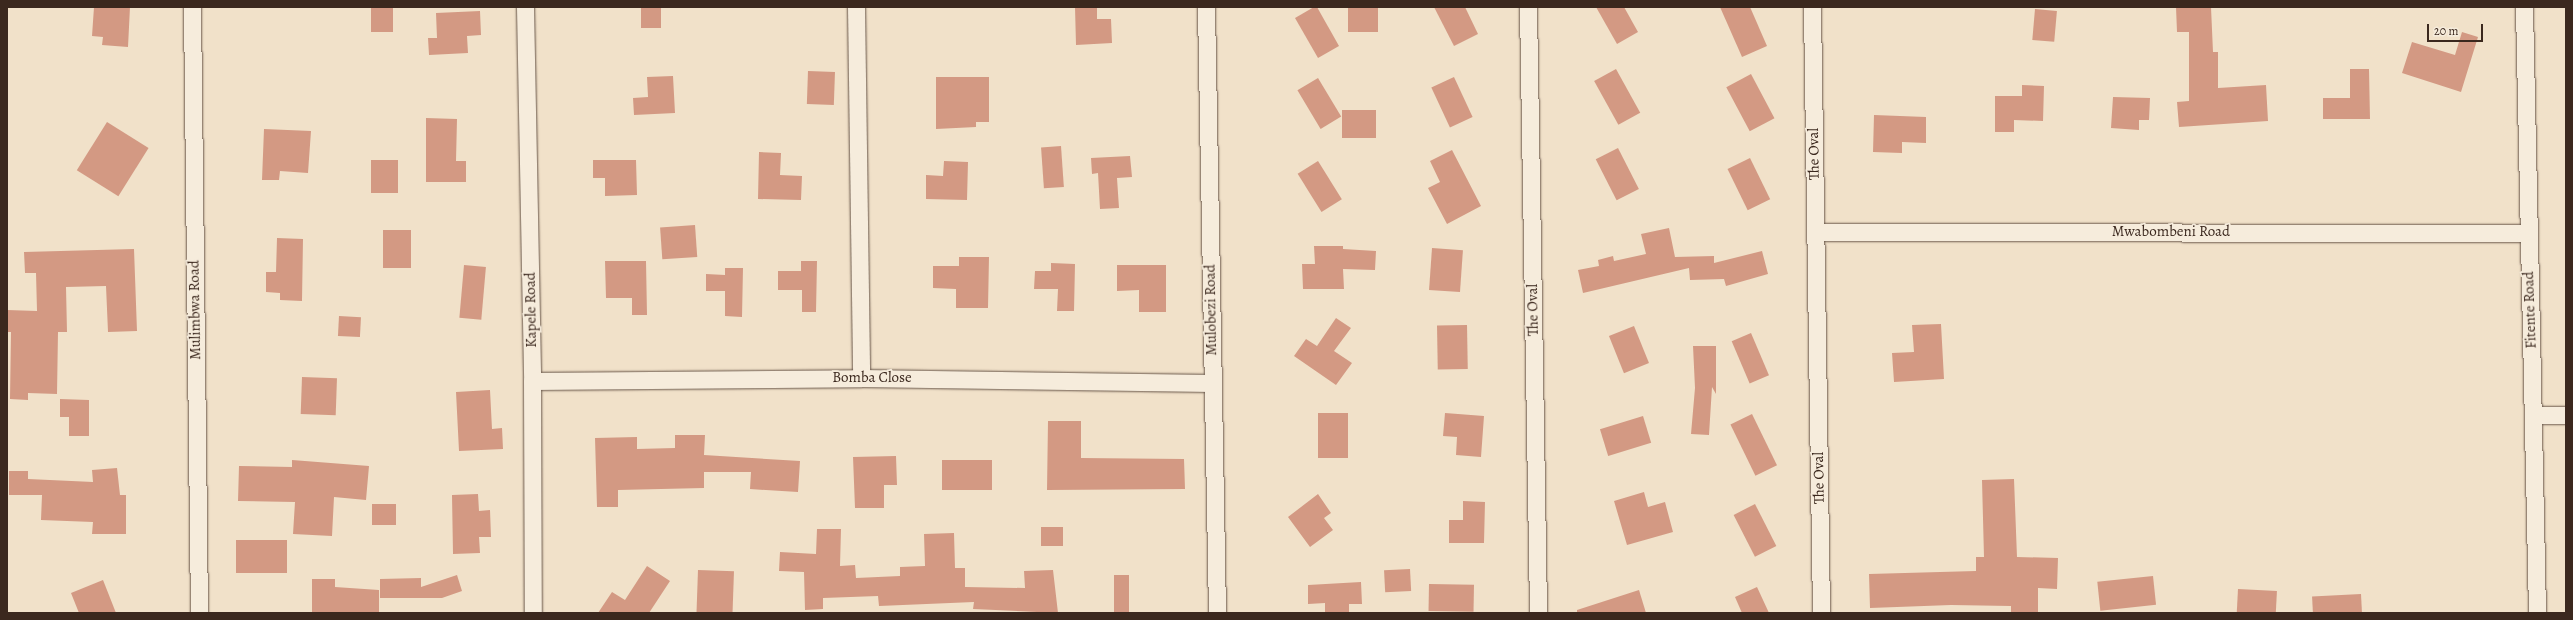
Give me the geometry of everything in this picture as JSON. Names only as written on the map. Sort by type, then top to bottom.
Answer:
[{"type":"street","name":"Mulimbwa Road","points":[[192,7],[199,613]]},
{"type":"street","name":"Kapele Road","points":[[525,7],[532,381],[533,613]]},
{"type":"street","points":[[856,7],[860,378]]},
{"type":"street","name":"Mulobezi Road","points":[[1206,7],[1217,613]]},
{"type":"street","name":"The Oval","points":[[1528,7],[1538,613]]},
{"type":"street","name":"The Oval","points":[[1812,7],[1821,613]]},
{"type":"street","name":"Fitente Road","points":[[2524,7],[2528,233],[2534,415],[2537,613]]},
{"type":"street","name":"Mwabombeni Road","points":[[1815,232],[2528,233]]},
{"type":"street","name":"Bomba Close","points":[[532,381],[860,378],[1212,383]]},
{"type":"street","points":[[2534,415],[2566,415]]},
{"type":"building","points":[[94,7],[130,7],[128,47],[102,45],[103,37],[92,36]]},
{"type":"building","points":[[371,7],[393,7],[393,32],[371,32]]},
{"type":"building","points":[[641,7],[661,7],[661,28],[641,28]]},
{"type":"building","points":[[1075,7],[1097,7],[1097,19],[1111,19],[1112,43],[1076,45]]},
{"type":"building","points":[[1314,7],[1317,7],[1339,46],[1318,58],[1295,18]]},
{"type":"building","points":[[1348,7],[1378,7],[1378,32],[1348,32]]},
{"type":"building","points":[[1434,7],[1465,7],[1478,34],[1454,46]]},
{"type":"building","points":[[1596,7],[1624,7],[1638,32],[1617,44]]},
{"type":"building","points":[[1720,7],[1750,7],[1767,46],[1742,57]]},
{"type":"building","points":[[2176,7],[2211,7],[2213,52],[2218,52],[2218,88],[2266,85],[2268,121],[2179,127],[2177,102],[2189,101],[2189,32],[2177,32]]},
{"type":"building","points":[[2035,9],[2057,11],[2054,42],[2032,40]]},
{"type":"building","points":[[480,11],[481,35],[467,36],[468,53],[429,55],[428,38],[437,38],[436,13]]},
{"type":"building","points":[[2462,32],[2478,37],[2461,92],[2402,73],[2412,42],[2455,55]]},
{"type":"building","points":[[1616,69],[1640,113],[1618,125],[1594,81]]},
{"type":"building","points":[[2350,69],[2369,69],[2370,119],[2323,119],[2323,98],[2350,98]]},
{"type":"building","points":[[808,71],[835,72],[834,105],[807,104]]},
{"type":"building","points":[[1751,74],[1774,118],[1750,131],[1726,87]]},
{"type":"building","points":[[673,76],[675,113],[634,115],[633,98],[648,97],[647,77]]},
{"type":"building","points":[[936,77],[989,77],[989,122],[976,122],[976,127],[936,129]]},
{"type":"building","points":[[1454,77],[1473,117],[1450,127],[1431,88]]},
{"type":"building","points":[[1318,78],[1341,117],[1321,129],[1297,90]]},
{"type":"building","points":[[2022,85],[2044,86],[2043,121],[2014,120],[2014,132],[1995,132],[1995,96],[2022,96]]},
{"type":"building","points":[[2113,97],[2150,98],[2149,120],[2139,120],[2139,130],[2111,128]]},
{"type":"building","points":[[1342,110],[1376,110],[1376,138],[1342,138]]},
{"type":"building","points":[[1874,115],[1926,117],[1926,143],[1902,142],[1902,153],[1873,152]]},
{"type":"building","points":[[426,118],[457,119],[456,161],[466,161],[466,182],[426,182]]},
{"type":"building","points":[[107,122],[149,148],[118,196],[77,170]]},
{"type":"building","points":[[264,129],[311,131],[308,173],[280,171],[279,180],[262,180]]},
{"type":"building","points":[[1061,146],[1064,187],[1044,188],[1041,147]]},
{"type":"building","points":[[1618,148],[1639,189],[1617,200],[1596,159]]},
{"type":"building","points":[[1452,150],[1481,206],[1447,224],[1428,188],[1440,182],[1430,161]]},
{"type":"building","points":[[759,152],[781,153],[780,175],[802,176],[801,200],[758,199]]},
{"type":"building","points":[[1130,156],[1132,177],[1117,178],[1119,208],[1100,209],[1098,173],[1092,174],[1091,158]]},
{"type":"building","points":[[1750,158],[1770,199],[1748,210],[1728,169]]},
{"type":"building","points":[[371,160],[398,160],[398,193],[371,193]]},
{"type":"building","points":[[593,160],[636,160],[637,195],[605,196],[605,178],[593,178]]},
{"type":"building","points":[[944,161],[968,162],[967,200],[926,199],[926,175],[943,176]]},
{"type":"building","points":[[1318,161],[1342,199],[1321,212],[1298,174]]},
{"type":"building","points":[[695,225],[697,257],[662,259],[660,227]]},
{"type":"building","points":[[1669,228],[1675,257],[1714,256],[1714,263],[1762,251],[1768,274],[1726,286],[1724,279],[1690,280],[1689,268],[1583,293],[1578,270],[1599,266],[1598,260],[1613,256],[1614,261],[1646,254],[1641,234]]},
{"type":"building","points":[[383,230],[411,230],[411,268],[383,268]]},
{"type":"building","points":[[277,238],[303,239],[302,301],[280,300],[280,293],[266,292],[266,272],[276,272]]},
{"type":"building","points":[[1314,246],[1343,246],[1343,249],[1376,251],[1375,270],[1343,269],[1344,289],[1303,289],[1302,264],[1315,264]]},
{"type":"building","points":[[1432,248],[1463,250],[1460,292],[1429,290]]},
{"type":"building","points":[[134,249],[137,331],[108,332],[106,286],[66,287],[67,332],[58,332],[57,394],[28,393],[28,400],[10,399],[11,332],[7,332],[7,310],[37,311],[36,273],[25,273],[24,252]]},
{"type":"building","points":[[959,257],[989,257],[988,308],[956,308],[956,289],[933,288],[933,266],[959,266]]},
{"type":"building","points":[[605,261],[646,261],[647,315],[632,315],[632,298],[606,298]]},
{"type":"building","points":[[801,261],[817,261],[816,312],[802,312],[802,290],[778,290],[778,271],[801,271]]},
{"type":"building","points":[[1051,263],[1075,264],[1074,311],[1057,311],[1058,289],[1034,289],[1035,271],[1051,271]]},
{"type":"building","points":[[464,265],[486,267],[481,320],[459,318]]},
{"type":"building","points":[[1117,265],[1166,265],[1166,312],[1139,312],[1139,290],[1117,291]]},
{"type":"building","points":[[725,268],[743,268],[742,317],[725,316],[725,291],[706,291],[706,274],[725,275]]},
{"type":"building","points":[[339,316],[361,317],[360,337],[338,336]]},
{"type":"building","points":[[1336,318],[1351,328],[1334,351],[1352,363],[1336,385],[1294,356],[1306,339],[1317,346]]},
{"type":"building","points":[[1941,324],[1944,379],[1894,382],[1892,353],[1914,352],[1912,325]]},
{"type":"building","points":[[1467,325],[1468,369],[1438,370],[1437,326]]},
{"type":"building","points":[[1634,326],[1649,363],[1624,373],[1609,336]]},
{"type":"building","points":[[1751,333],[1769,375],[1750,384],[1732,341]]},
{"type":"building","points":[[1693,346],[1716,346],[1716,394],[1712,387],[1709,435],[1691,434],[1695,388]]},
{"type":"building","points":[[302,377],[337,378],[336,415],[301,414]]},
{"type":"building","points":[[490,390],[492,429],[502,428],[503,449],[459,451],[456,392]]},
{"type":"building","points":[[60,399],[89,400],[89,436],[69,436],[69,417],[60,417]]},
{"type":"building","points":[[1318,413],[1348,413],[1348,458],[1318,458]]},
{"type":"building","points":[[1445,413],[1484,416],[1481,457],[1456,455],[1457,437],[1443,436]]},
{"type":"building","points":[[1752,414],[1777,465],[1755,476],[1730,425]]},
{"type":"building","points":[[1643,416],[1651,443],[1608,456],[1600,429]]},
{"type":"building","points":[[1048,421],[1081,421],[1081,458],[1184,459],[1185,489],[1047,490]]},
{"type":"building","points":[[675,435],[705,435],[704,455],[800,461],[798,492],[750,489],[751,472],[704,472],[704,488],[618,490],[618,507],[597,507],[595,438],[637,437],[637,449],[675,448]]},
{"type":"building","points":[[896,456],[897,485],[884,485],[884,508],[855,508],[853,457]]},
{"type":"building","points":[[292,460],[369,466],[366,500],[334,497],[332,536],[293,534],[295,502],[238,501],[239,466],[292,467]]},
{"type":"building","points":[[942,460],[992,460],[992,490],[942,490]]},
{"type":"building","points":[[117,468],[120,495],[126,495],[126,534],[92,534],[93,522],[41,520],[42,495],[9,495],[9,471],[28,471],[28,479],[93,482],[92,470]]},
{"type":"building","points":[[2014,479],[2017,557],[2058,558],[2057,589],[2038,588],[2038,613],[2011,613],[2011,606],[1951,605],[1870,608],[1869,574],[1976,571],[1976,557],[1984,557],[1982,480]]},
{"type":"building","points":[[1644,492],[1648,507],[1665,502],[1673,532],[1627,545],[1614,501]]},
{"type":"building","points":[[478,494],[479,511],[490,510],[491,537],[479,537],[480,553],[453,554],[452,495]]},
{"type":"building","points":[[1318,494],[1331,513],[1324,518],[1333,530],[1310,547],[1288,517]]},
{"type":"building","points":[[1463,501],[1485,502],[1484,543],[1449,543],[1449,520],[1463,520]]},
{"type":"building","points":[[372,504],[396,504],[396,525],[372,525]]},
{"type":"building","points":[[1755,504],[1776,546],[1755,557],[1734,515]]},
{"type":"building","points":[[1041,527],[1063,527],[1063,546],[1041,546]]},
{"type":"building","points":[[817,529],[841,529],[840,566],[855,565],[856,578],[900,576],[900,567],[925,566],[924,534],[954,533],[955,568],[965,568],[965,587],[1025,588],[1024,571],[1053,570],[1058,613],[973,609],[974,602],[879,606],[878,596],[823,598],[823,609],[805,610],[804,572],[779,571],[780,552],[816,554]]},
{"type":"building","points":[[236,540],[287,540],[287,573],[236,573]]},
{"type":"building","points":[[647,566],[670,581],[649,613],[598,613],[612,592],[625,600]]},
{"type":"building","points":[[1410,569],[1411,591],[1385,592],[1384,570]]},
{"type":"building","points":[[698,570],[734,571],[733,613],[696,613]]},
{"type":"building","points":[[457,575],[462,591],[442,598],[380,598],[380,579],[421,578],[421,587]]},
{"type":"building","points":[[1114,575],[1129,575],[1129,613],[1114,613]]},
{"type":"building","points":[[2153,576],[2156,605],[2100,611],[2097,582]]},
{"type":"building","points":[[312,579],[335,579],[335,587],[379,590],[379,613],[312,613]]},
{"type":"building","points":[[103,580],[116,613],[79,613],[71,593]]},
{"type":"building","points":[[1361,582],[1362,604],[1349,604],[1349,613],[1325,613],[1325,603],[1308,604],[1308,585]]},
{"type":"building","points":[[1429,584],[1474,585],[1474,612],[1429,611]]},
{"type":"building","points":[[1757,587],[1769,613],[1742,613],[1735,597]]},
{"type":"building","points":[[2238,589],[2277,591],[2276,613],[2237,613]]},
{"type":"building","points":[[1639,590],[1646,613],[1577,613],[1577,610]]},
{"type":"building","points":[[2361,594],[2362,613],[2313,613],[2312,597]]}]
